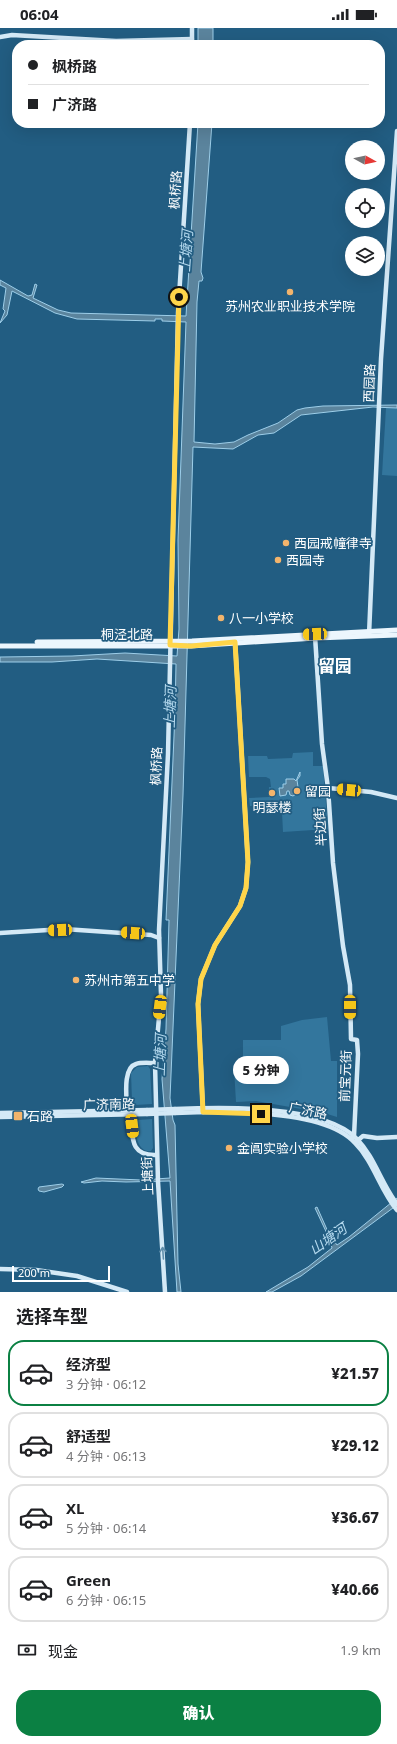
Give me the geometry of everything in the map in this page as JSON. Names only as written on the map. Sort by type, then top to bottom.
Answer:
[{"type":"main road","points":[[0,37],[12,35],[116,40],[192,39],[192,28]]},
{"type":"main road","name":"枫桥路","points":[[159,938],[168,754],[178,313],[190,128]]},
{"type":"main road","name":"西园路","points":[[369,634],[379,407],[397,131]]},
{"type":"main road","name":"桐泾北路","points":[[369,634],[397,630]]},
{"type":"main road","name":"桐泾北路","points":[[0,643],[192,644],[235,640],[315,636],[369,634],[397,635]]},
{"type":"main road","name":"半边街","points":[[315,636],[322,744],[328,788],[333,863],[343,946],[350,985],[350,1018]]},
{"type":"main road","points":[[203,1110],[198,1004],[201,979],[215,945],[240,906],[246,888],[248,875],[235,640]]},
{"type":"main road","name":"桐泾北路","points":[[0,646],[170,643]]},
{"type":"main road","points":[[328,788],[371,792],[397,798]]},
{"type":"main road","points":[[0,933],[64,929],[152,935],[159,938]]},
{"type":"main road","name":"上塘街","points":[[159,938],[161,995],[154,1063],[156,1155],[165,1292]]},
{"type":"main road","name":"前宝元街","points":[[350,1018],[351,1039],[357,1040],[358,1054],[355,1139]]},
{"type":"main road","points":[[154,1063],[137,1063],[129,1070],[127,1079],[129,1113],[133,1138],[137,1149],[144,1154],[156,1155]]},
{"type":"main road","name":"广济路","points":[[147,1112],[203,1110],[264,1114],[318,1122],[331,1126],[355,1139],[397,1210]]},
{"type":"main road","name":"广济南路","points":[[0,1112],[129,1113]]},
{"type":"main road","name":"广济南路","points":[[0,1117],[147,1112]]},
{"type":"main road","points":[[355,1139],[363,1136],[377,1138],[397,1137]]},
{"type":"main road","name":"广济路","points":[[382,1184],[397,1204]]},
{"type":"main road","points":[[0,1268],[36,1270],[77,1276],[127,1292]]},
{"type":"shaded area","points":[[198,28],[213,28],[213,40],[198,40]]},
{"type":"shaded area","points":[[198,128],[212,128],[201,272],[203,278],[202,281],[199,281],[197,302],[194,442],[215,444],[234,442],[278,423],[297,410],[305,408],[323,406],[397,405],[397,408],[373,407],[301,415],[274,433],[258,435],[233,449],[193,447],[183,795],[170,1098],[175,1125],[178,1264],[181,1292],[177,1292],[170,1181],[81,1182],[96,1178],[141,1180],[170,1178],[162,1079],[166,1029],[169,920],[166,920],[176,664],[97,659],[52,662],[0,662],[0,657],[72,656],[125,653],[177,656],[179,629],[178,540],[186,322],[162,321],[162,319],[155,319],[155,321],[77,319],[55,313],[12,291],[7,315],[0,323],[5,311],[3,309],[6,288],[0,285],[0,280],[28,296],[32,295],[35,284],[37,285],[33,298],[58,310],[71,313],[186,316]]},
{"type":"shaded area","points":[[386,408],[397,408],[397,476],[382,475]]},
{"type":"shaded area","name":"留园","points":[[313,752],[313,766],[323,766],[328,829],[283,832],[282,812],[291,811],[290,800],[276,801],[276,805],[250,806],[249,798],[269,797],[269,787],[271,787],[270,779],[266,777],[249,777],[248,756],[267,756],[268,759],[292,758],[293,753]]},
{"type":"shaded area","points":[[300,772],[300,776],[297,780],[298,787],[294,789],[297,790],[296,794],[293,796],[290,795],[289,791],[287,791],[286,795],[280,796],[279,788],[283,788],[283,784],[286,784],[286,779],[294,779],[296,781]]},
{"type":"shaded area","points":[[327,1017],[331,1061],[337,1061],[337,1117],[324,1113],[256,1101],[236,1102],[234,1068],[243,1068],[243,1040],[281,1040],[281,1026],[302,1020]]},
{"type":"shaded area","points":[[148,1066],[150,1069],[152,1104],[135,1105],[132,1100],[131,1073],[137,1067]]},
{"type":"shaded area","points":[[152,1119],[153,1148],[151,1151],[146,1151],[140,1146],[138,1141],[136,1122],[138,1120]]},
{"type":"shaded area","points":[[64,1185],[62,1187],[44,1192],[39,1191],[38,1189],[39,1187]]},
{"type":"shaded area","points":[[397,1198],[397,1205],[301,1276],[272,1292],[266,1292],[308,1267],[332,1248],[330,1240],[315,1208],[317,1207],[329,1234],[337,1245]]},
{"type":"place","name":"苏州农业职业技术学院","points":[[290,292]]},
{"type":"place","name":"西园戒幢律寺","points":[[286,543]]},
{"type":"place","name":"西园寺","points":[[278,560]]},
{"type":"place","name":"八一小学校","points":[[221,618]]},
{"type":"place","name":"留园","points":[[297,791]]},
{"type":"place","name":"明瑟楼","points":[[272,793]]},
{"type":"place","name":"苏州市第五中学","points":[[76,980]]},
{"type":"place","name":"石路","points":[[18,1116]]},
{"type":"place","name":"金阊实验小学校","points":[[229,1148]]},
{"type":"district","name":"留园","points":[[335,666]]},
{"type":"route","points":[[179,297],[170,645],[191,646],[235,642],[248,862],[246,888],[238,912],[215,945],[207,961],[201,979],[198,1004],[203,1112],[261,1114]]},
{"type":"water label","name":"上塘河","points":[[186,251]]},
{"type":"water label","name":"上塘河","points":[[170,707]]},
{"type":"water label","name":"上塘河","points":[[160,1055]]},
{"type":"water label","name":"山塘河","points":[[328,1239]]}]
